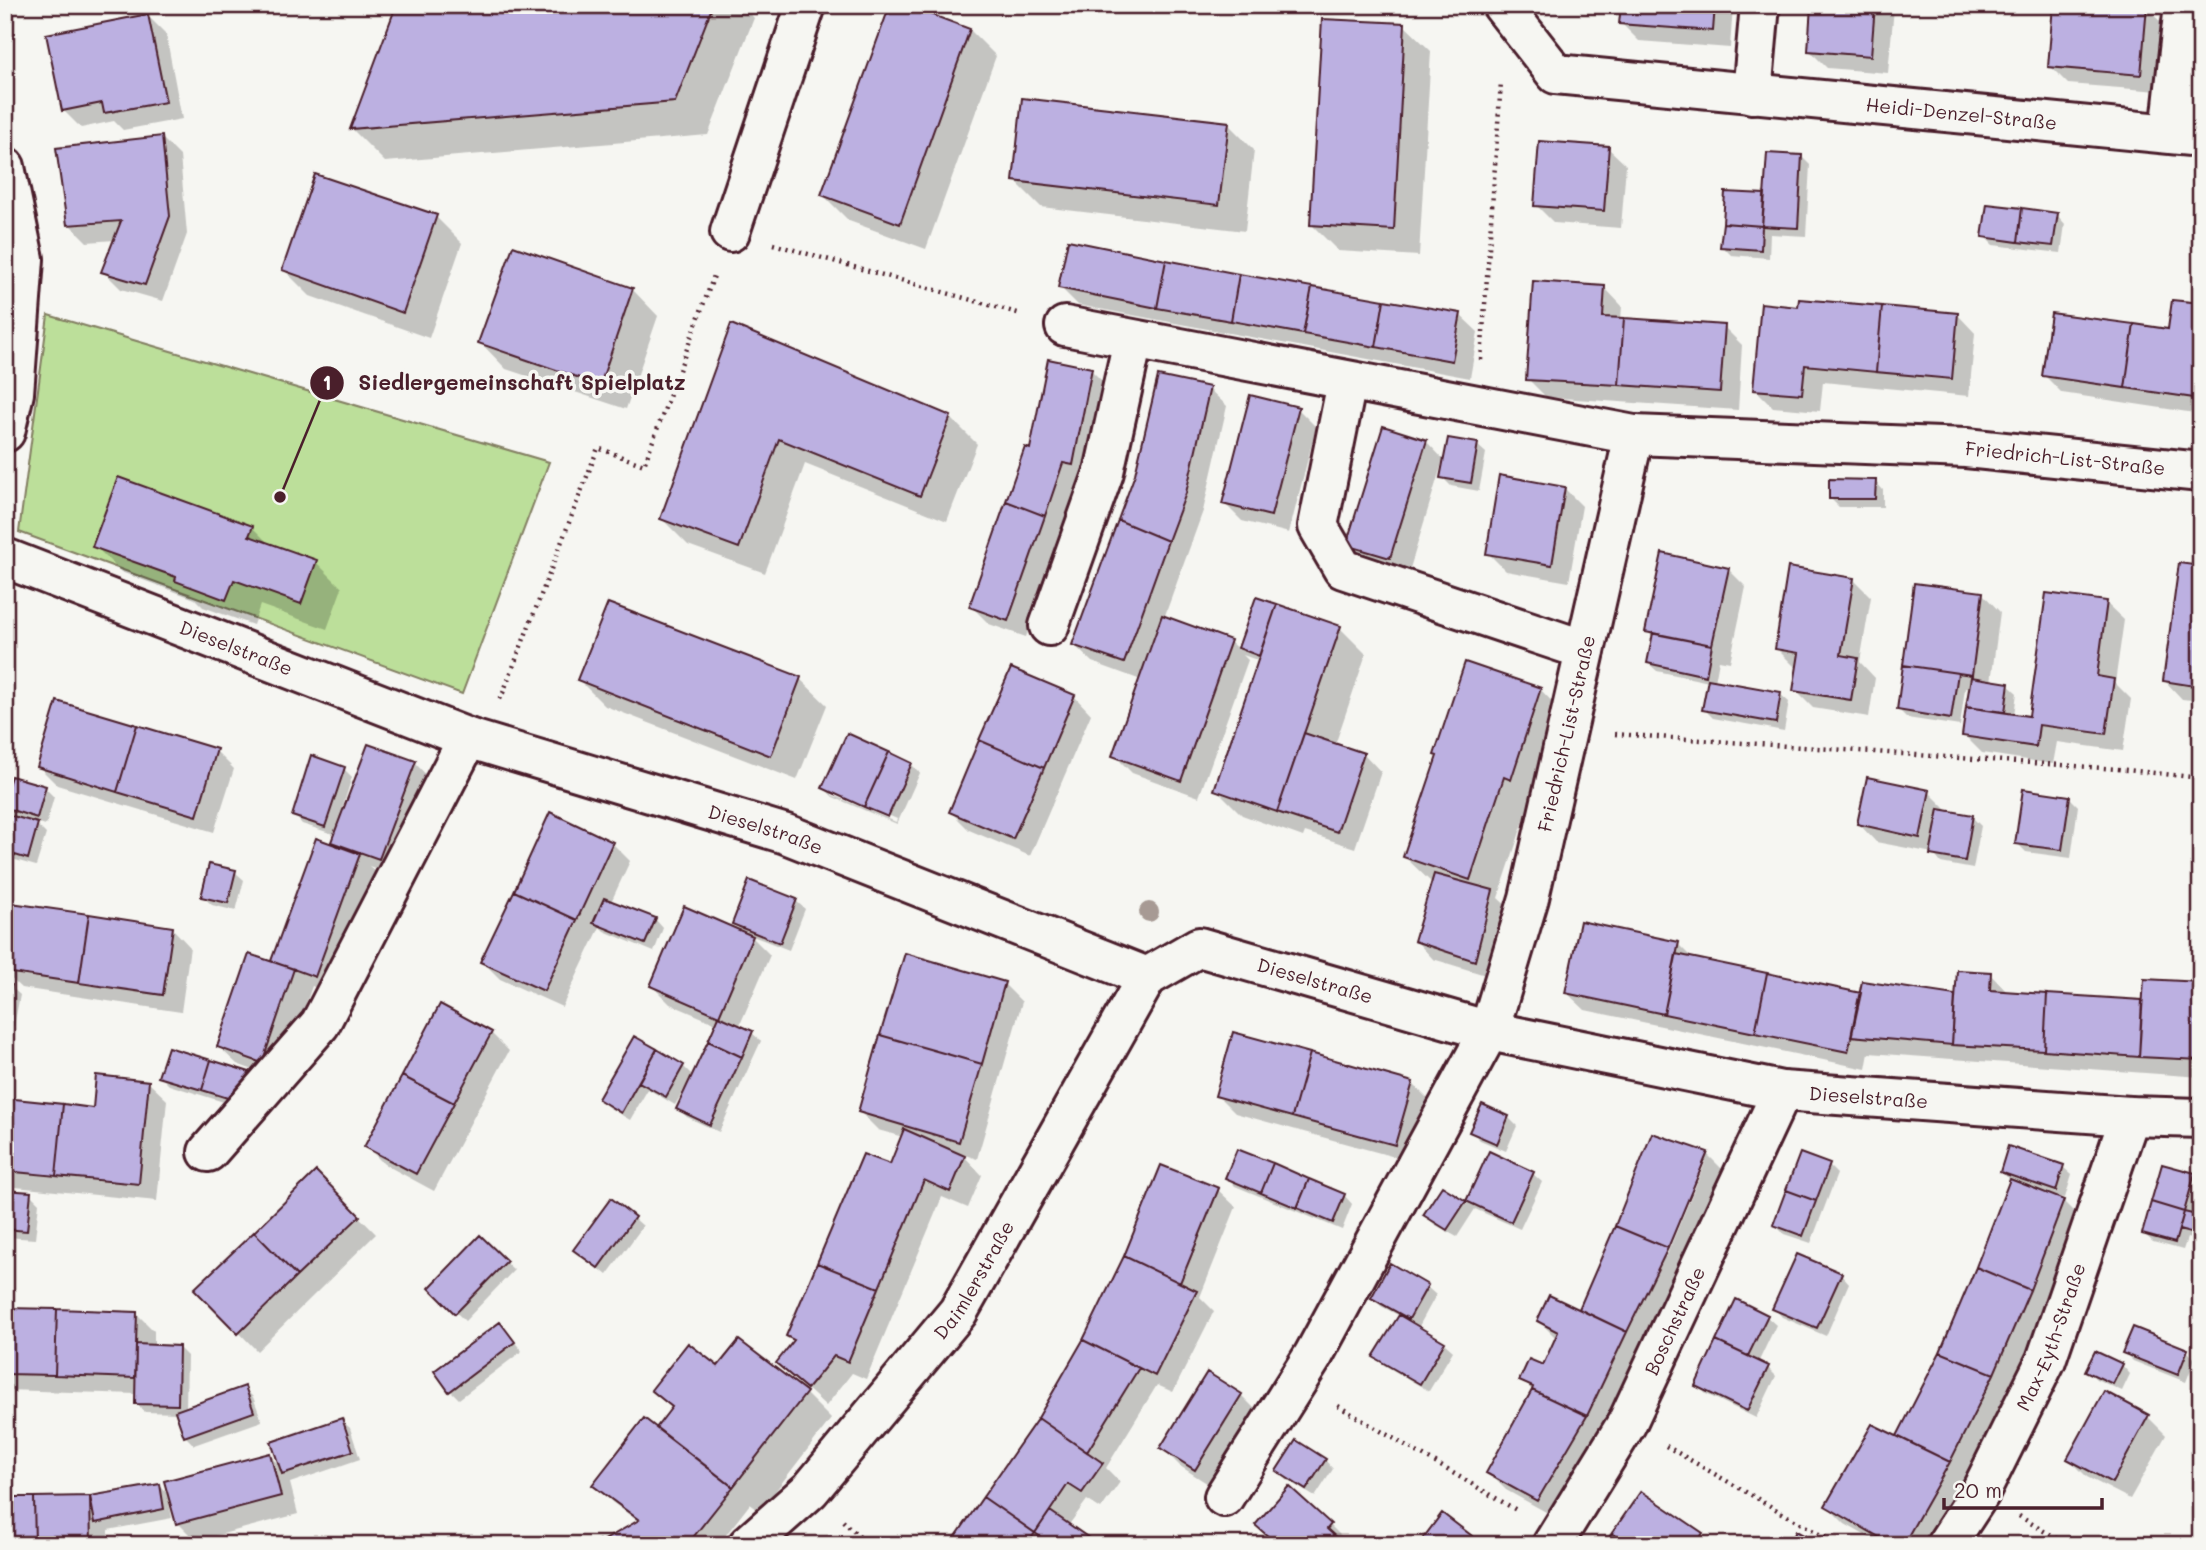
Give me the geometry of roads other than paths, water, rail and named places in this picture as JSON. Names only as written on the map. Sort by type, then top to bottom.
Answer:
[{"type":"street","points":[[730,232],[806,5]]},
{"type":"street","points":[[1752,94],[1760,5]]},
{"type":"street","name":"Heidi-Denzel-Straße","points":[[1509,15],[1556,74],[2186,135],[2184,5]]},
{"type":"street","points":[[5,167],[24,259],[14,393],[5,432]]},
{"type":"street","name":"Friedrich-List-Straße","points":[[1065,326],[1634,435],[1966,448],[2201,472]]},
{"type":"street","points":[[1049,626],[1104,472],[1133,340]]},
{"type":"street","points":[[1347,382],[1318,526],[1343,569],[1585,650]]},
{"type":"street","name":"Friedrich-List-Straße","points":[[1224,1497],[1313,1356],[1489,1031],[1529,898],[1634,435]]},
{"type":"street","name":"Dieselstraße","points":[[5,558],[468,738],[786,834],[1147,976],[1199,947],[1489,1031],[1782,1091],[2130,1116],[2201,1118]]},
{"type":"street","points":[[208,1152],[320,1024],[468,738]]},
{"type":"street","name":"Daimlerstraße","points":[[748,1545],[810,1490],[958,1312],[1147,976]]},
{"type":"street","name":"Boschstraße","points":[[1555,1539],[1627,1423],[1782,1091]]},
{"type":"street","name":"Max-Eyth-Straße","points":[[1946,1545],[1980,1493],[2046,1360],[2130,1116]]},
{"type":"place","name":"Siedlergemeinschaft Spielplatz","points":[[280,497]]}]
